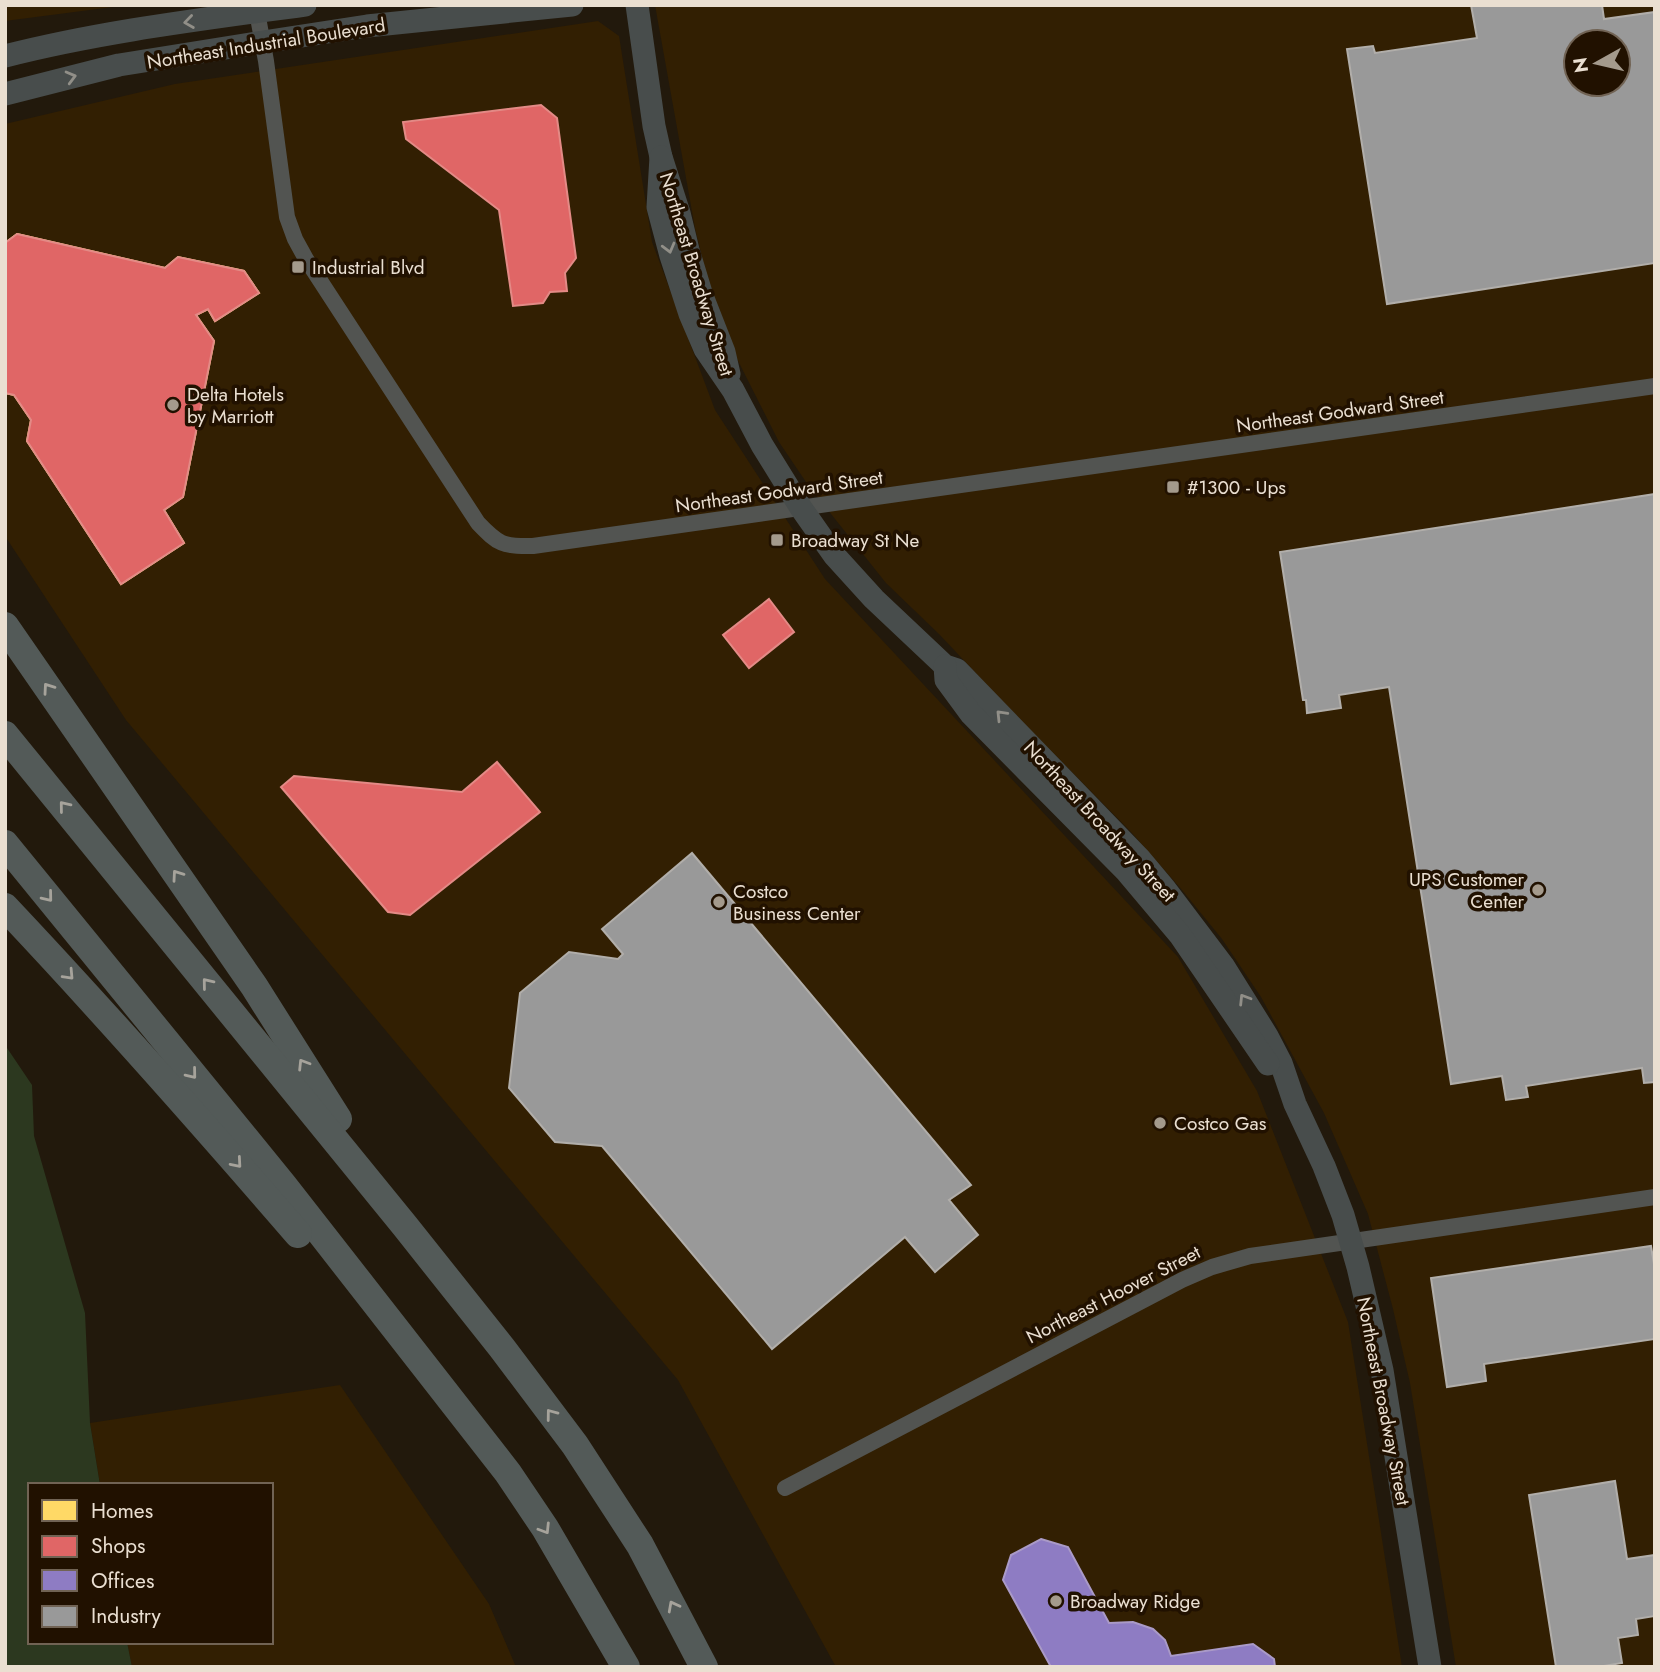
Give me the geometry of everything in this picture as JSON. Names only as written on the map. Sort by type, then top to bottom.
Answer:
[{"type":"highway","points":[[5,626],[254,986],[405,1226]]},
{"type":"highway","points":[[5,735],[405,1226],[575,1445],[640,1545],[704,1667]]},
{"type":"highway","points":[[5,844],[284,1186],[508,1473],[545,1528],[626,1667]]},
{"type":"highway","points":[[5,907],[157,1072],[508,1473]]},
{"type":"main road","name":"Northeast Industrial Boulevard","points":[[5,56],[126,31],[305,5]]},
{"type":"main road","name":"Northeast Industrial Boulevard","points":[[5,94],[120,65],[262,42],[367,26],[572,5]]},
{"type":"main road","name":"Northeast Broadway Street","points":[[637,5],[661,157],[702,296],[724,352],[733,390],[762,445],[834,555],[866,591],[944,666],[957,670],[1139,858],[1224,967],[1281,1063],[1295,1104],[1324,1166],[1351,1241],[1382,1370],[1430,1667]]},
{"type":"street","name":"Northeast Godward Street","points":[[257,12],[288,217],[295,239],[313,271],[478,523],[503,544],[533,546],[767,514],[1655,386]]},
{"type":"street","name":"Northeast Hoover Street","points":[[785,1488],[1170,1286],[1212,1267],[1250,1256],[1655,1196]]},
{"type":"shaded area","points":[[5,5],[128,5],[5,21]]},
{"type":"shaded area","points":[[655,5],[1655,5],[1655,1667],[1456,1667],[1410,1383],[1393,1309],[1368,1214],[1324,1113],[1261,997],[1222,939],[1182,890],[1132,833],[886,583],[808,485],[779,442],[726,337],[710,290],[695,228]]},
{"type":"shaded area","points":[[598,21],[619,36],[652,242],[715,410],[825,579],[1178,957],[1257,1091],[1348,1322],[1402,1667],[836,1667],[678,1380],[126,720],[5,536],[5,124],[175,84]]},
{"type":"shaded area","points":[[340,1385],[489,1604],[516,1667],[132,1667],[127,1644],[273,1644],[273,1483],[100,1483],[90,1423]]},
{"type":"green space","points":[[5,1045],[32,1085],[34,1136],[85,1313],[90,1423],[100,1483],[28,1483],[28,1644],[127,1644],[132,1667],[5,1667]]},
{"type":"building: Homes","name":"Delta Hotels by Marriott","points":[[17,234],[165,268],[178,257],[244,271],[259,293],[215,321],[208,309],[196,315],[214,341],[183,497],[164,510],[184,543],[121,584],[27,441],[31,420],[14,395],[5,393],[5,243]],"holes":[[[106,264],[149,273],[176,316],[161,325],[129,486],[120,490],[71,415],[90,320],[100,323],[110,271]]]},
{"type":"building: Shops","points":[[541,105],[557,118],[576,258],[565,273],[567,291],[550,292],[543,303],[513,306],[499,210],[406,139],[403,122]]},
{"type":"building: Shops","name":"Delta Hotels by Marriott","points":[[17,234],[165,268],[178,257],[244,271],[259,293],[215,321],[208,309],[196,315],[214,341],[183,497],[164,510],[184,543],[121,584],[27,441],[31,420],[14,395],[5,393],[5,243]]},
{"type":"building: Shops","points":[[769,599],[794,632],[749,668],[723,635]]},
{"type":"building: Shops","points":[[497,762],[540,812],[410,915],[388,912],[281,787],[294,776],[462,792]]},
{"type":"building: Offices","name":"Broadway Ridge","points":[[1041,1539],[1068,1547],[1109,1623],[1133,1622],[1153,1629],[1165,1640],[1171,1656],[1253,1644],[1274,1659],[1275,1667],[1051,1667],[1003,1580],[1011,1555]]},
{"type":"building: Industry","points":[[1471,5],[1602,5],[1604,19],[1655,12],[1655,263],[1387,304],[1347,49],[1373,46],[1375,53],[1477,38]]},
{"type":"building: Industry","name":"UPS Customer Center","points":[[1655,494],[1655,1082],[1644,1083],[1642,1068],[1526,1086],[1528,1097],[1506,1100],[1502,1076],[1451,1084],[1389,687],[1339,695],[1341,708],[1307,713],[1280,552]]},
{"type":"building: Industry","points":[[692,853],[971,1185],[949,1200],[978,1235],[935,1272],[905,1237],[772,1349],[602,1146],[555,1142],[509,1088],[520,993],[569,952],[618,959],[623,954],[602,929]]},
{"type":"building: Industry","points":[[1651,1246],[1655,1270],[1655,1339],[1484,1364],[1486,1381],[1447,1387],[1431,1278]]},
{"type":"building: Industry","points":[[1615,1481],[1627,1559],[1655,1555],[1655,1616],[1636,1619],[1638,1635],[1618,1638],[1622,1663],[1598,1667],[1556,1667],[1529,1495]]},
{"type":"place","name":"Industrial Blvd","points":[[298,267]]},
{"type":"place","name":"Delta Hotels by Marriott","points":[[173,405]]},
{"type":"place","name":"#1300 - Ups","points":[[1173,487]]},
{"type":"place","name":"Broadway St Ne","points":[[777,540]]},
{"type":"place","name":"UPS Customer Center","points":[[1538,890]]},
{"type":"place","name":"Costco Business Center","points":[[719,902]]},
{"type":"place","name":"Costco Gas","points":[[1160,1123]]},
{"type":"place","name":"Broadway Ridge","points":[[1056,1601]]}]
